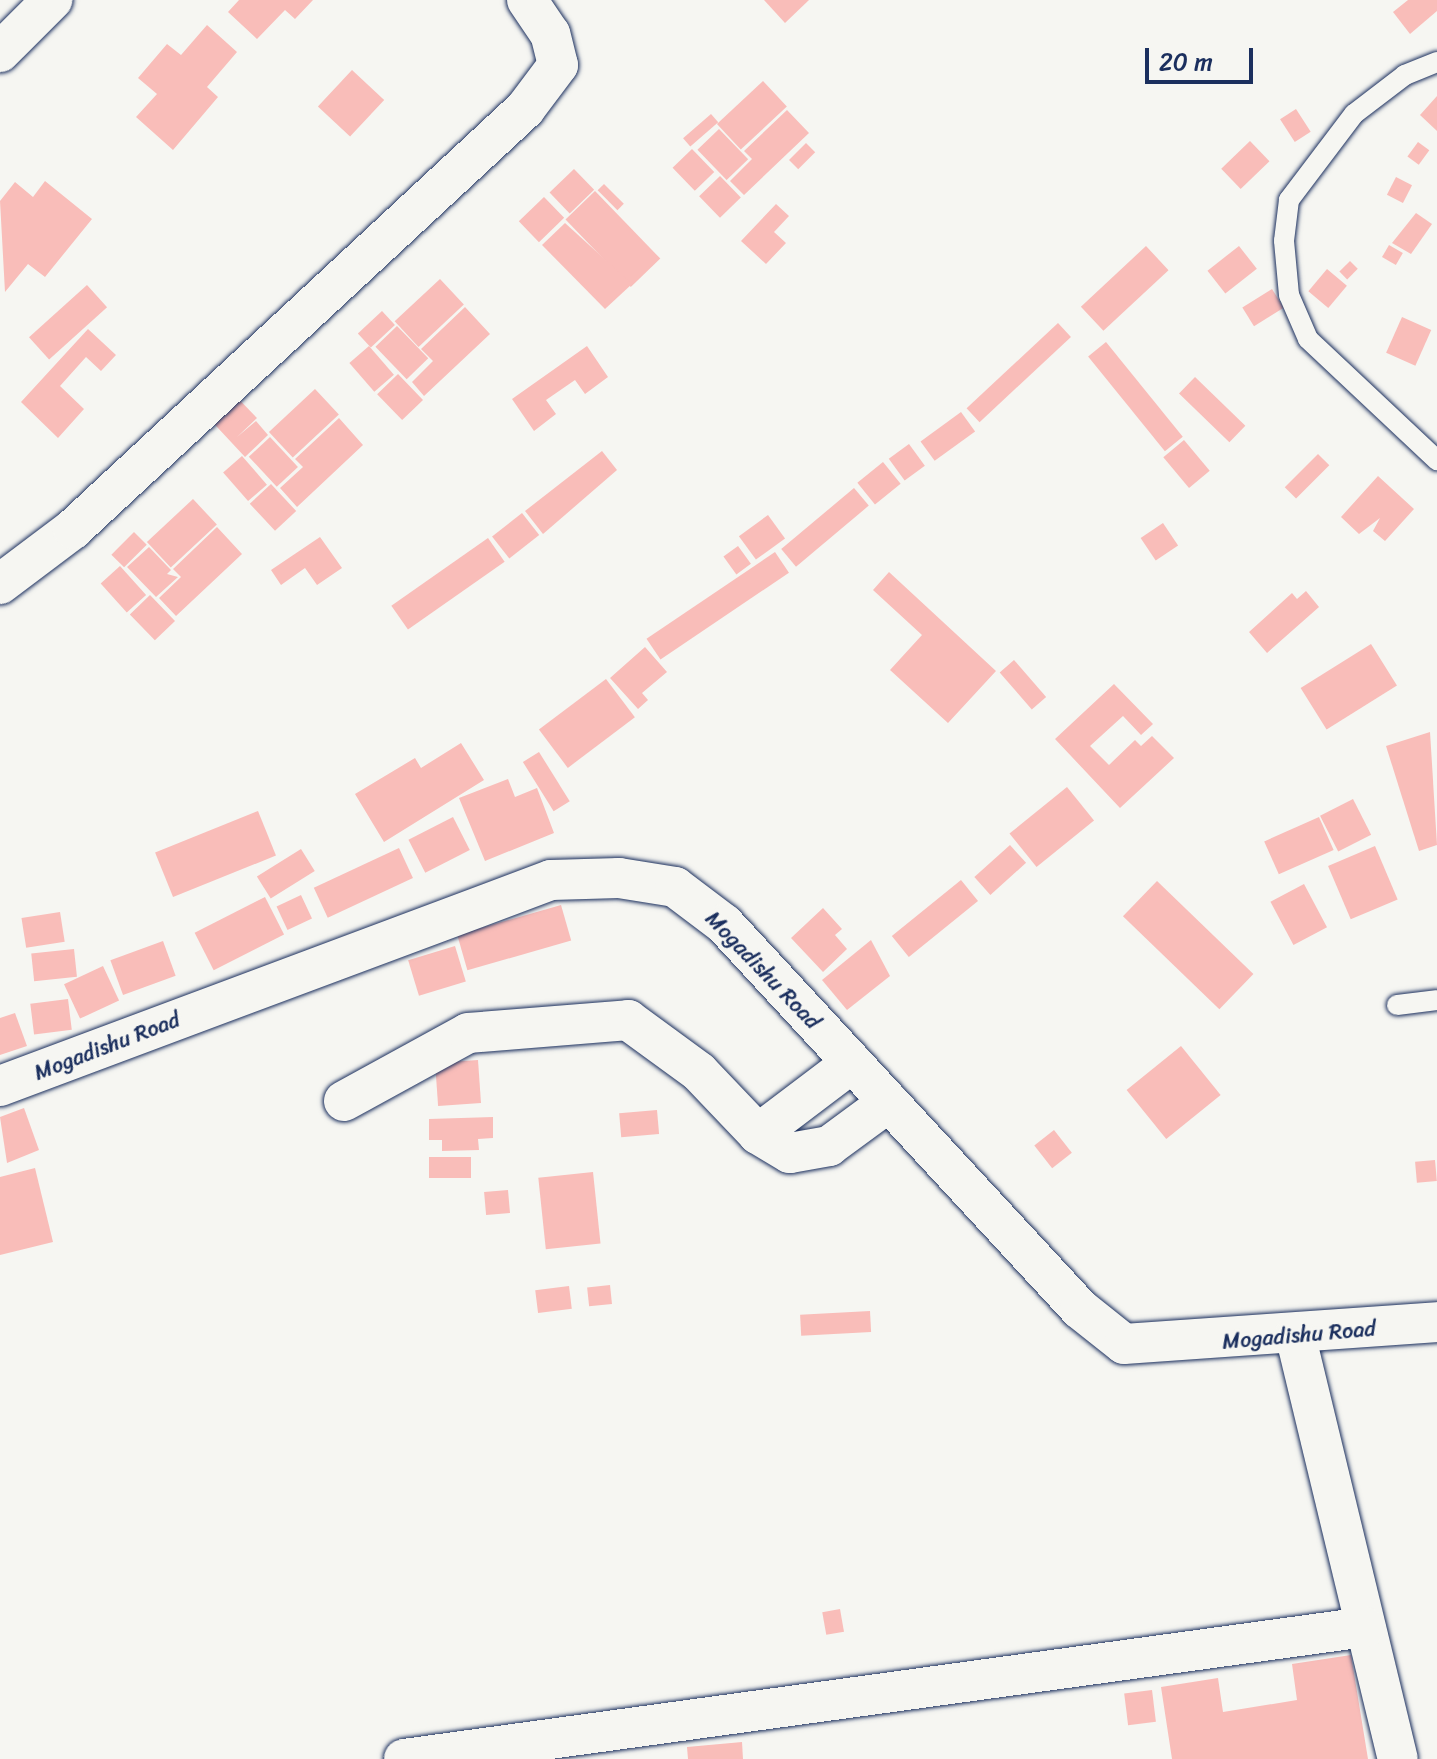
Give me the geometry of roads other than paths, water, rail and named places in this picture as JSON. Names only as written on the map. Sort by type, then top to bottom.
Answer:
[{"type":"street","points":[[0,52],[52,0]]},
{"type":"street","points":[[0,584],[73,529],[525,109],[558,65],[550,34],[527,0]]},
{"type":"street","name":"Mogadishu Road","points":[[0,1086],[551,880],[619,878],[675,887],[724,924],[1080,1309],[1124,1344],[1437,1322]]},
{"type":"street","points":[[344,1101],[468,1033],[628,1020],[699,1072],[758,1134],[790,1153],[829,1146],[889,1102]]},
{"type":"street","points":[[758,1134],[852,1063]]},
{"type":"street","points":[[1295,1334],[1398,1759]]},
{"type":"street","points":[[404,1759],[1365,1627]]},
{"type":"lane","points":[[1437,62],[1405,75],[1354,114],[1289,200],[1284,241],[1289,295],[1308,339],[1437,460]]},
{"type":"lane","points":[[1397,1005],[1437,1000]]}]
